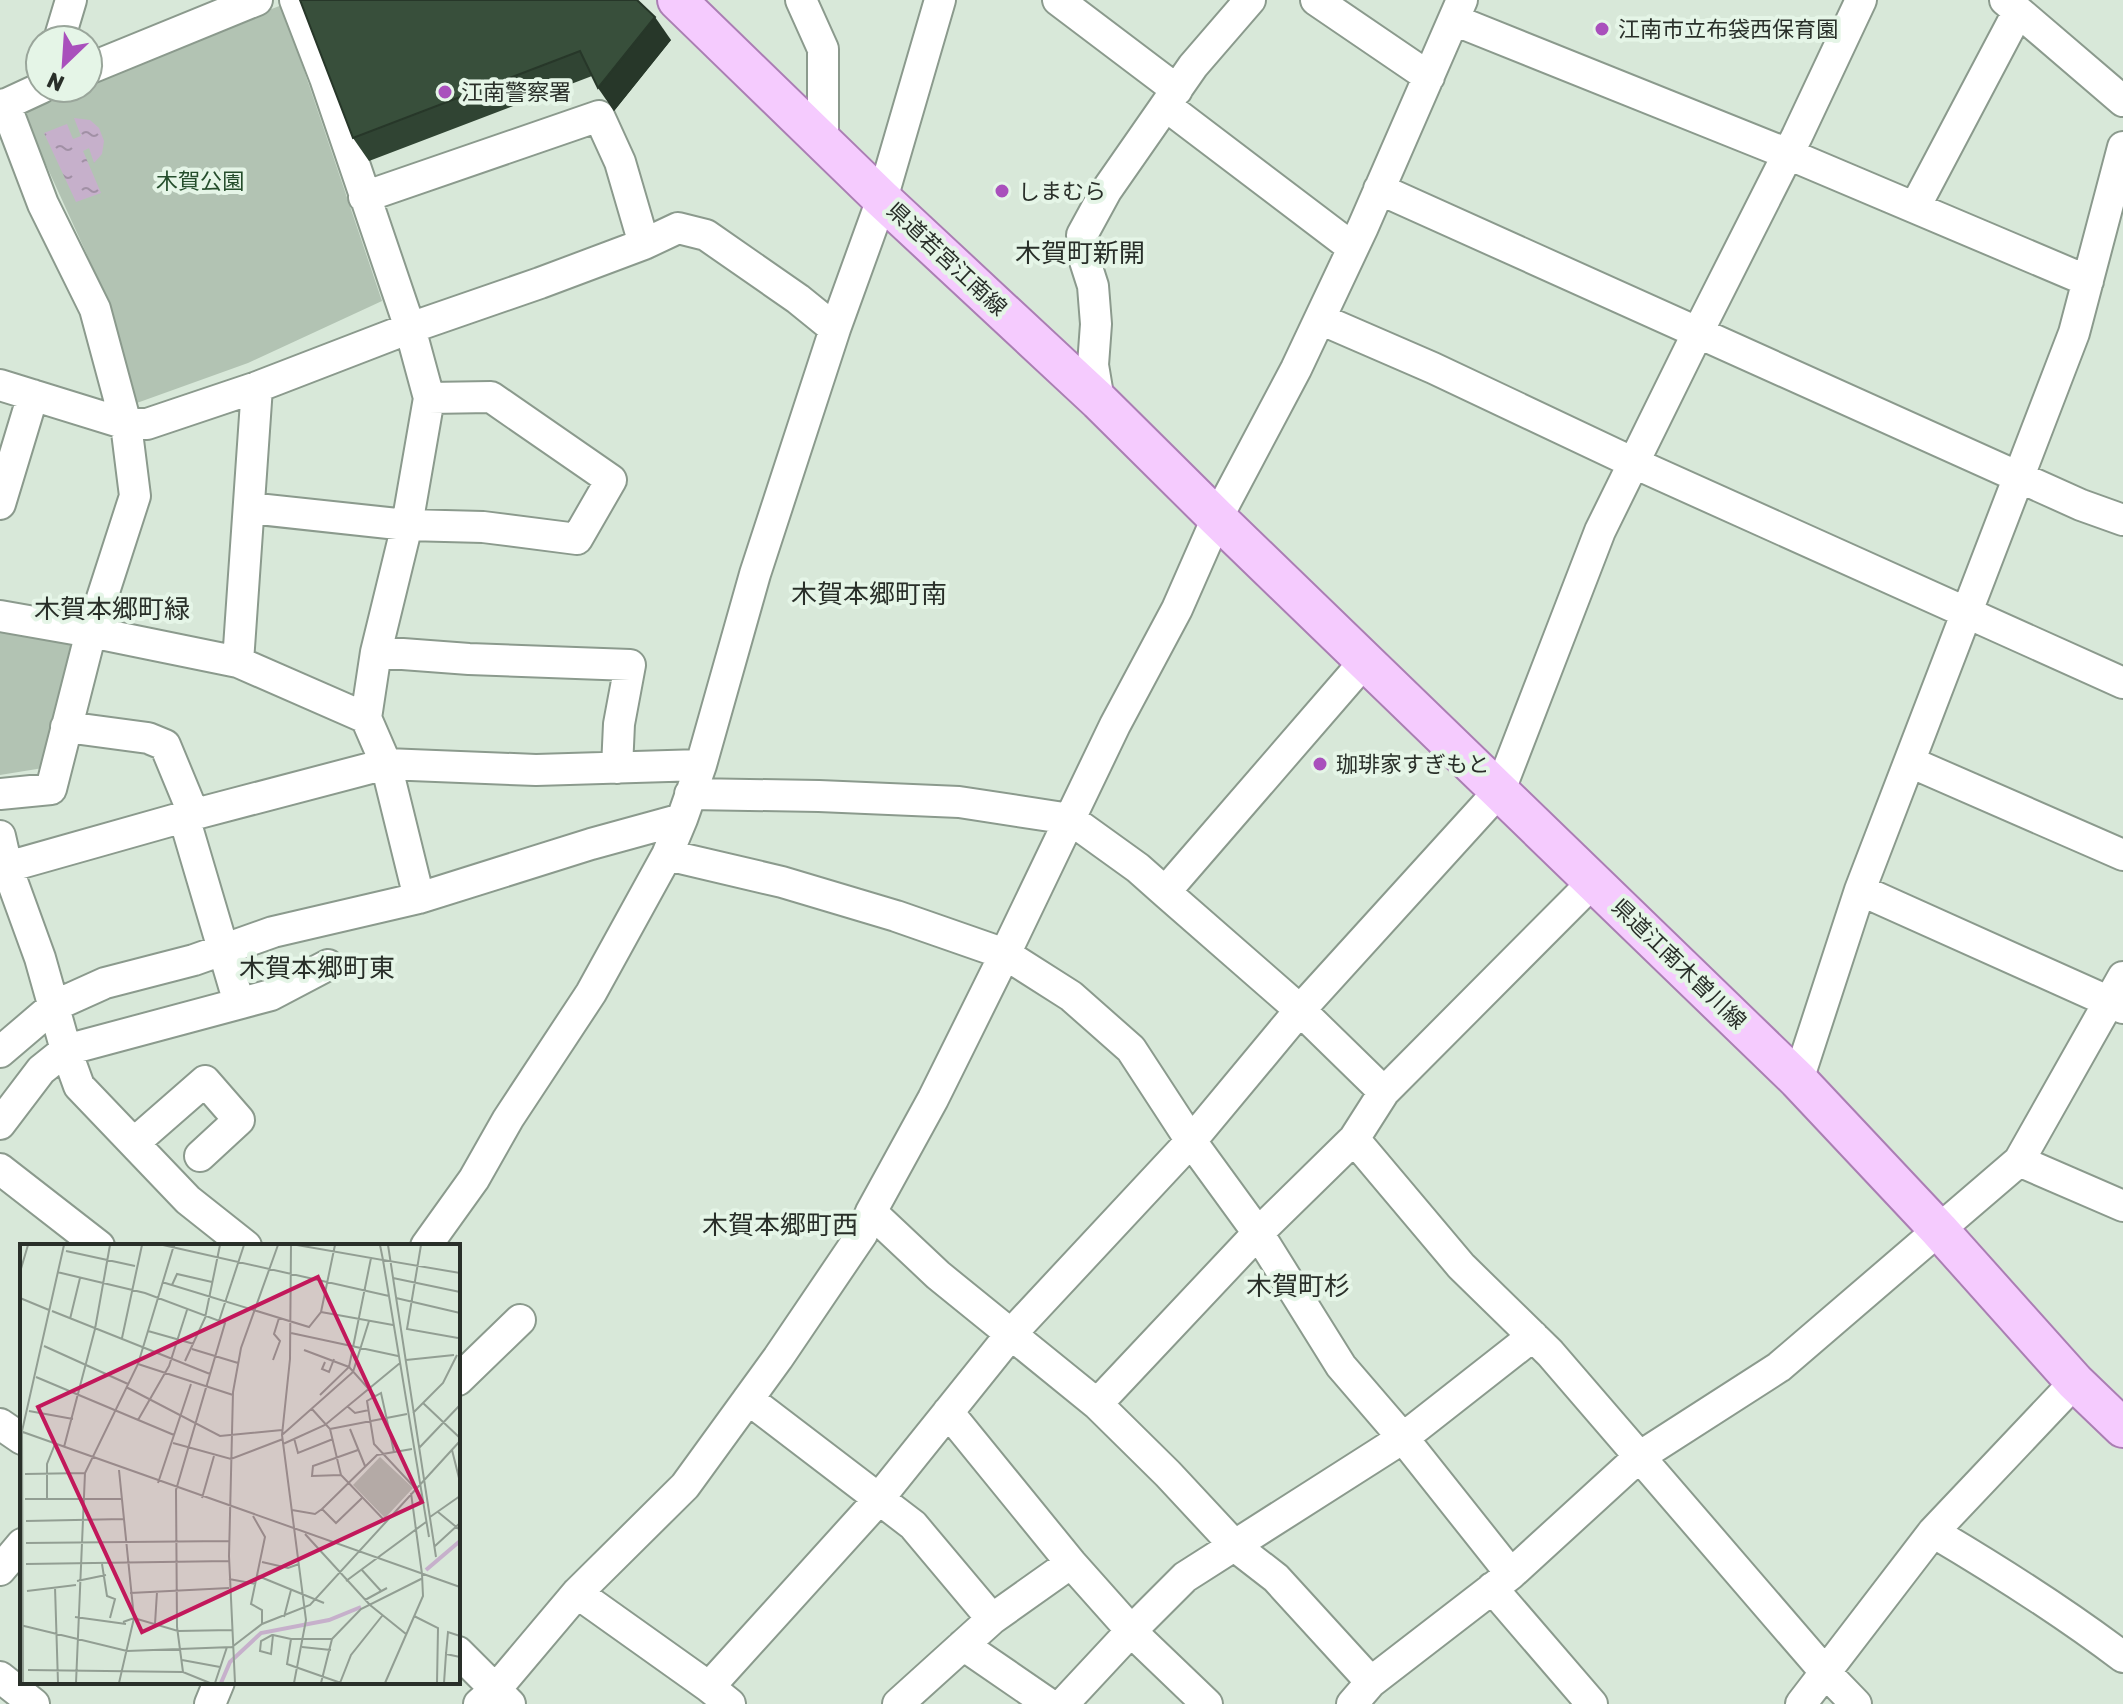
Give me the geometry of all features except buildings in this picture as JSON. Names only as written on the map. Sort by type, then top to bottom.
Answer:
[{"type":"main road","name":"県道若宮江南線","points":[[677,0],[882,199],[1099,401],[1217,518]]},
{"type":"main road","name":"県道江南木曽川線","points":[[1217,518],[1798,1080],[1939,1230],[2075,1382],[2122,1427]]},
{"type":"street","points":[[64,24],[71,0]]},
{"type":"street","points":[[104,62],[257,0]]},
{"type":"street","points":[[295,0],[325,78],[410,328],[429,398],[407,525],[376,652],[366,718],[386,764],[419,898]]},
{"type":"street","points":[[427,1244],[474,1179],[508,1119],[591,993],[667,855],[701,765],[755,574],[835,329],[882,199],[940,0]]},
{"type":"street","points":[[1058,0],[1353,248]]},
{"type":"street","points":[[1316,0],[1429,77]]},
{"type":"street","points":[[577,1593],[720,1696],[1011,1334],[1191,1141],[1300,1010],[1500,790],[1600,531],[1788,154],[1861,0]]},
{"type":"street","points":[[802,3],[823,49],[823,140]]},
{"type":"street","points":[[1099,401],[1093,365],[1096,324],[1093,286],[1084,258],[1082,235],[1106,191],[1239,4]]},
{"type":"street","points":[[1915,207],[2011,6],[2123,101]]},
{"type":"street","points":[[460,1655],[495,1699],[577,1593],[685,1486],[862,1234],[933,1099],[1115,725],[1177,609],[1217,518],[1296,369],[1458,10],[2088,281]]},
{"type":"street","points":[[0,794],[51,789],[91,632],[135,496],[126,424],[95,309],[43,204],[2,106],[24,96]]},
{"type":"street","points":[[364,197],[599,116],[620,162],[644,244]]},
{"type":"street","points":[[1798,1080],[1860,890],[2074,333],[2088,281],[2111,243],[2123,147]]},
{"type":"street","points":[[1379,189],[2081,505],[2123,520]]},
{"type":"street","points":[[0,385],[126,424],[147,424],[540,283],[678,228],[706,235],[798,299],[835,329]]},
{"type":"street","points":[[1320,319],[2123,683]]},
{"type":"street","points":[[238,662],[257,387]]},
{"type":"street","points":[[0,504],[33,395]]},
{"type":"street","points":[[249,508],[407,525],[483,527],[577,539],[611,480],[491,397],[429,398]]},
{"type":"street","points":[[0,616],[238,662],[366,718]]},
{"type":"street","points":[[376,652],[630,665],[619,724],[617,768]]},
{"type":"street","points":[[1165,892],[1365,661]]},
{"type":"street","points":[[66,727],[148,738],[165,745],[189,816],[239,1003]]},
{"type":"street","points":[[1910,762],[2123,855]]},
{"type":"street","points":[[4,868],[386,764],[536,770],[701,765]]},
{"type":"street","points":[[0,1052],[54,1006],[105,983],[194,960],[273,932],[419,898],[591,844],[686,807],[819,796],[959,802],[1070,819],[1138,868],[1300,1010],[1384,1092]]},
{"type":"street","points":[[0,836],[4,868],[40,958],[79,1086],[188,1200],[243,1244]]},
{"type":"street","points":[[667,855],[782,882],[896,916],[1005,954],[1071,996],[1131,1049],[1191,1141],[1258,1233],[1341,1366],[1403,1438],[1592,1704]]},
{"type":"street","points":[[1097,1404],[1258,1233],[1354,1139],[1384,1092],[1594,881]]},
{"type":"street","points":[[871,1212],[938,1275],[1097,1404],[1236,1547],[1276,1578],[1361,1693],[1502,1581],[1639,1457],[1779,1367],[2019,1161],[2119,995],[1860,890]]},
{"type":"street","points":[[0,1124],[41,1070],[66,1050],[271,995],[328,965]]},
{"type":"street","points":[[134,1143],[205,1081],[239,1120],[200,1156]]},
{"type":"street","points":[[1354,1139],[1461,1266],[1550,1353],[1856,1704]]},
{"type":"street","points":[[2019,1161],[2123,1206]]},
{"type":"street","points":[[0,1169],[96,1244]]},
{"type":"street","points":[[460,1378],[520,1320]]},
{"type":"street","points":[[1063,1704],[1185,1577],[1403,1438],[1533,1336]]},
{"type":"street","points":[[1801,1704],[1933,1532],[2075,1382]]},
{"type":"street","points":[[748,1399],[913,1525],[992,1619]]},
{"type":"street","points":[[948,1412],[1071,1563],[1131,1631],[1207,1704]]},
{"type":"street","points":[[0,1424],[20,1438]]},
{"type":"street","points":[[1933,1532],[2069,1617],[2123,1657]]},
{"type":"street","points":[[0,1570],[20,1546]]},
{"type":"street","points":[[899,1704],[992,1619],[1071,1563]]},
{"type":"street","points":[[963,1645],[1049,1704]]},
{"type":"street","points":[[0,1677],[34,1704]]},
{"type":"street","points":[[210,1704],[218,1684]]},
{"type":"green space","name":"木賀公園","points":[[282,5],[382,301],[248,363],[134,404],[109,303],[22,112],[39,104],[104,104],[104,74]]},
{"type":"green space","points":[[0,623],[77,641],[43,768],[0,775]]},
{"type":"water","points":[[74,118],[90,120],[99,128],[104,141],[102,154],[94,163],[89,148],[83,151],[101,193],[76,202],[44,133],[67,124],[73,139],[81,136]]},
{"type":"place","name":"江南市立布袋西保育園","points":[[1602,29]]},
{"type":"place","name":"江南警察署","points":[[445,92]]},
{"type":"place","name":"しまむら","points":[[1002,191]]},
{"type":"place","name":"珈琲家すぎもと","points":[[1320,764]]},
{"type":"district","name":"木賀町新開","points":[[1080,253]]},
{"type":"district","name":"木賀本郷町南","points":[[869,594]]},
{"type":"district","name":"木賀本郷町緑","points":[[112,609]]},
{"type":"district","name":"木賀本郷町東","points":[[317,968]]},
{"type":"district","name":"木賀本郷町西","points":[[780,1225]]},
{"type":"district","name":"木賀町杉","points":[[1298,1286]]}]
